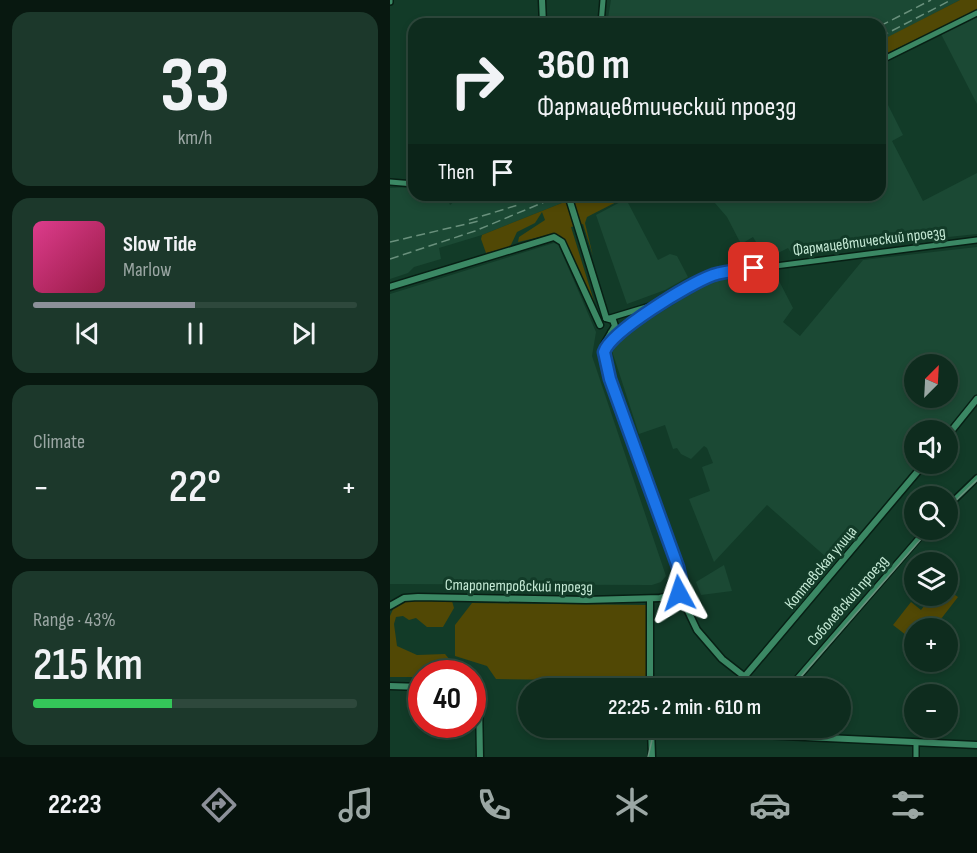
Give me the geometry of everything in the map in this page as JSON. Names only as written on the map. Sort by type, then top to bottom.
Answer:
[{"type":"street","points":[[542,0],[543,18]]},
{"type":"street","points":[[602,18],[603,0]]},
{"type":"street","points":[[886,58],[977,13]]},
{"type":"street","points":[[390,182],[408,184]]},
{"type":"street","points":[[570,201],[608,318],[604,352],[610,379],[678,567],[681,583],[678,590],[697,630],[722,659],[745,677]]},
{"type":"street","points":[[390,287],[557,238],[562,242],[606,330]]},
{"type":"street","name":"Фармацевтический проезд","points":[[604,352],[611,339],[621,329],[663,302],[721,273],[977,240]]},
{"type":"street","name":"Фармацевтический проезд","points":[[608,318],[663,302]]},
{"type":"street","points":[[606,330],[615,324],[608,318]]},
{"type":"street","name":"Фармацевтический проезд","points":[[606,330],[621,329]]},
{"type":"street","points":[[958,423],[977,399]]},
{"type":"street","name":"Коптевская улица","points":[[745,677],[916,474]]},
{"type":"street","points":[[958,496],[977,478]]},
{"type":"street","name":"Соболевский проезд","points":[[798,678],[917,540]]},
{"type":"street","name":"Старопетровский проезд","points":[[390,606],[404,597],[650,598],[666,597],[678,590]]},
{"type":"street","points":[[650,598],[650,678]]},
{"type":"street","points":[[390,686],[408,687]]},
{"type":"street","points":[[480,738],[480,757]]},
{"type":"street","points":[[651,738],[652,757]]},
{"type":"street","points":[[838,738],[977,746]]},
{"type":"street","points":[[916,743],[916,757]]},
{"type":"shaded area","points":[[611,0],[960,0],[886,38],[886,18],[608,18]]},
{"type":"shaded area","points":[[960,0],[977,0],[977,10],[886,54],[886,38]]},
{"type":"shaded area","points":[[977,16],[977,104],[941,34]]},
{"type":"shaded area","points":[[886,101],[903,135],[892,141],[923,201],[977,173],[977,234],[852,247],[793,256],[788,248],[774,255],[766,243],[759,247],[753,237],[741,244],[727,217],[713,201],[886,201]]},
{"type":"shaded area","points":[[408,187],[408,201],[448,201],[450,205],[455,201],[567,201],[482,235],[439,248],[441,259],[414,267],[408,273],[390,279],[390,188]]},
{"type":"shaded area","points":[[567,201],[618,201],[587,217],[585,223],[593,256],[583,224],[571,227],[598,314],[561,236],[553,234],[518,242],[519,237],[545,220],[542,212],[535,223],[517,232],[510,247],[486,253],[481,239],[482,235]]},
{"type":"shaded area","points":[[622,201],[627,201],[658,260],[670,254],[677,256],[688,277],[665,290],[627,304],[596,215]]},
{"type":"shaded area","points":[[554,243],[558,244],[596,332],[592,356],[666,576],[661,582],[652,585],[390,584],[390,294]]},
{"type":"shaded area","points":[[977,247],[977,394],[955,420],[904,420],[904,474],[910,474],[834,564],[767,505],[714,562],[689,499],[710,491],[702,467],[713,463],[707,448],[704,446],[691,459],[681,454],[677,448],[673,449],[665,425],[639,434],[612,351],[613,346],[618,344],[617,339],[715,279],[766,272],[767,281],[778,279],[793,308],[783,322],[800,336],[863,260]]},
{"type":"shaded area","points":[[724,565],[732,591],[701,595],[696,582]]},
{"type":"shaded area","points":[[408,600],[452,601],[454,608],[443,627],[427,627],[416,618],[409,620],[403,616],[396,617],[394,624],[397,646],[417,655],[445,654],[450,660],[408,660],[408,677],[390,677],[390,616],[395,605]]},
{"type":"shaded area","points":[[472,603],[646,605],[646,678],[496,679],[486,666],[486,660],[468,660],[455,656],[455,625]]},
{"type":"shaded area","points":[[908,606],[916,606],[921,610],[924,606],[951,606],[942,618],[904,618],[904,634],[893,625]]},
{"type":"tram line","points":[[958,498],[977,480]]},
{"type":"tram line","points":[[800,678],[920,540]]},
{"type":"tram line","points":[[648,757],[654,738]]},
{"type":"railway","points":[[886,23],[931,0]]},
{"type":"railway","points":[[886,34],[951,0]]},
{"type":"railway","points":[[390,259],[475,231],[547,201]]},
{"type":"railway","points":[[469,220],[518,205]]},
{"type":"railway","points":[[390,242],[479,221]]},
{"type":"route","points":[[679,593],[681,580],[678,567],[610,379],[604,352],[608,343],[621,329],[637,321],[663,302],[709,277],[754,268]]}]
